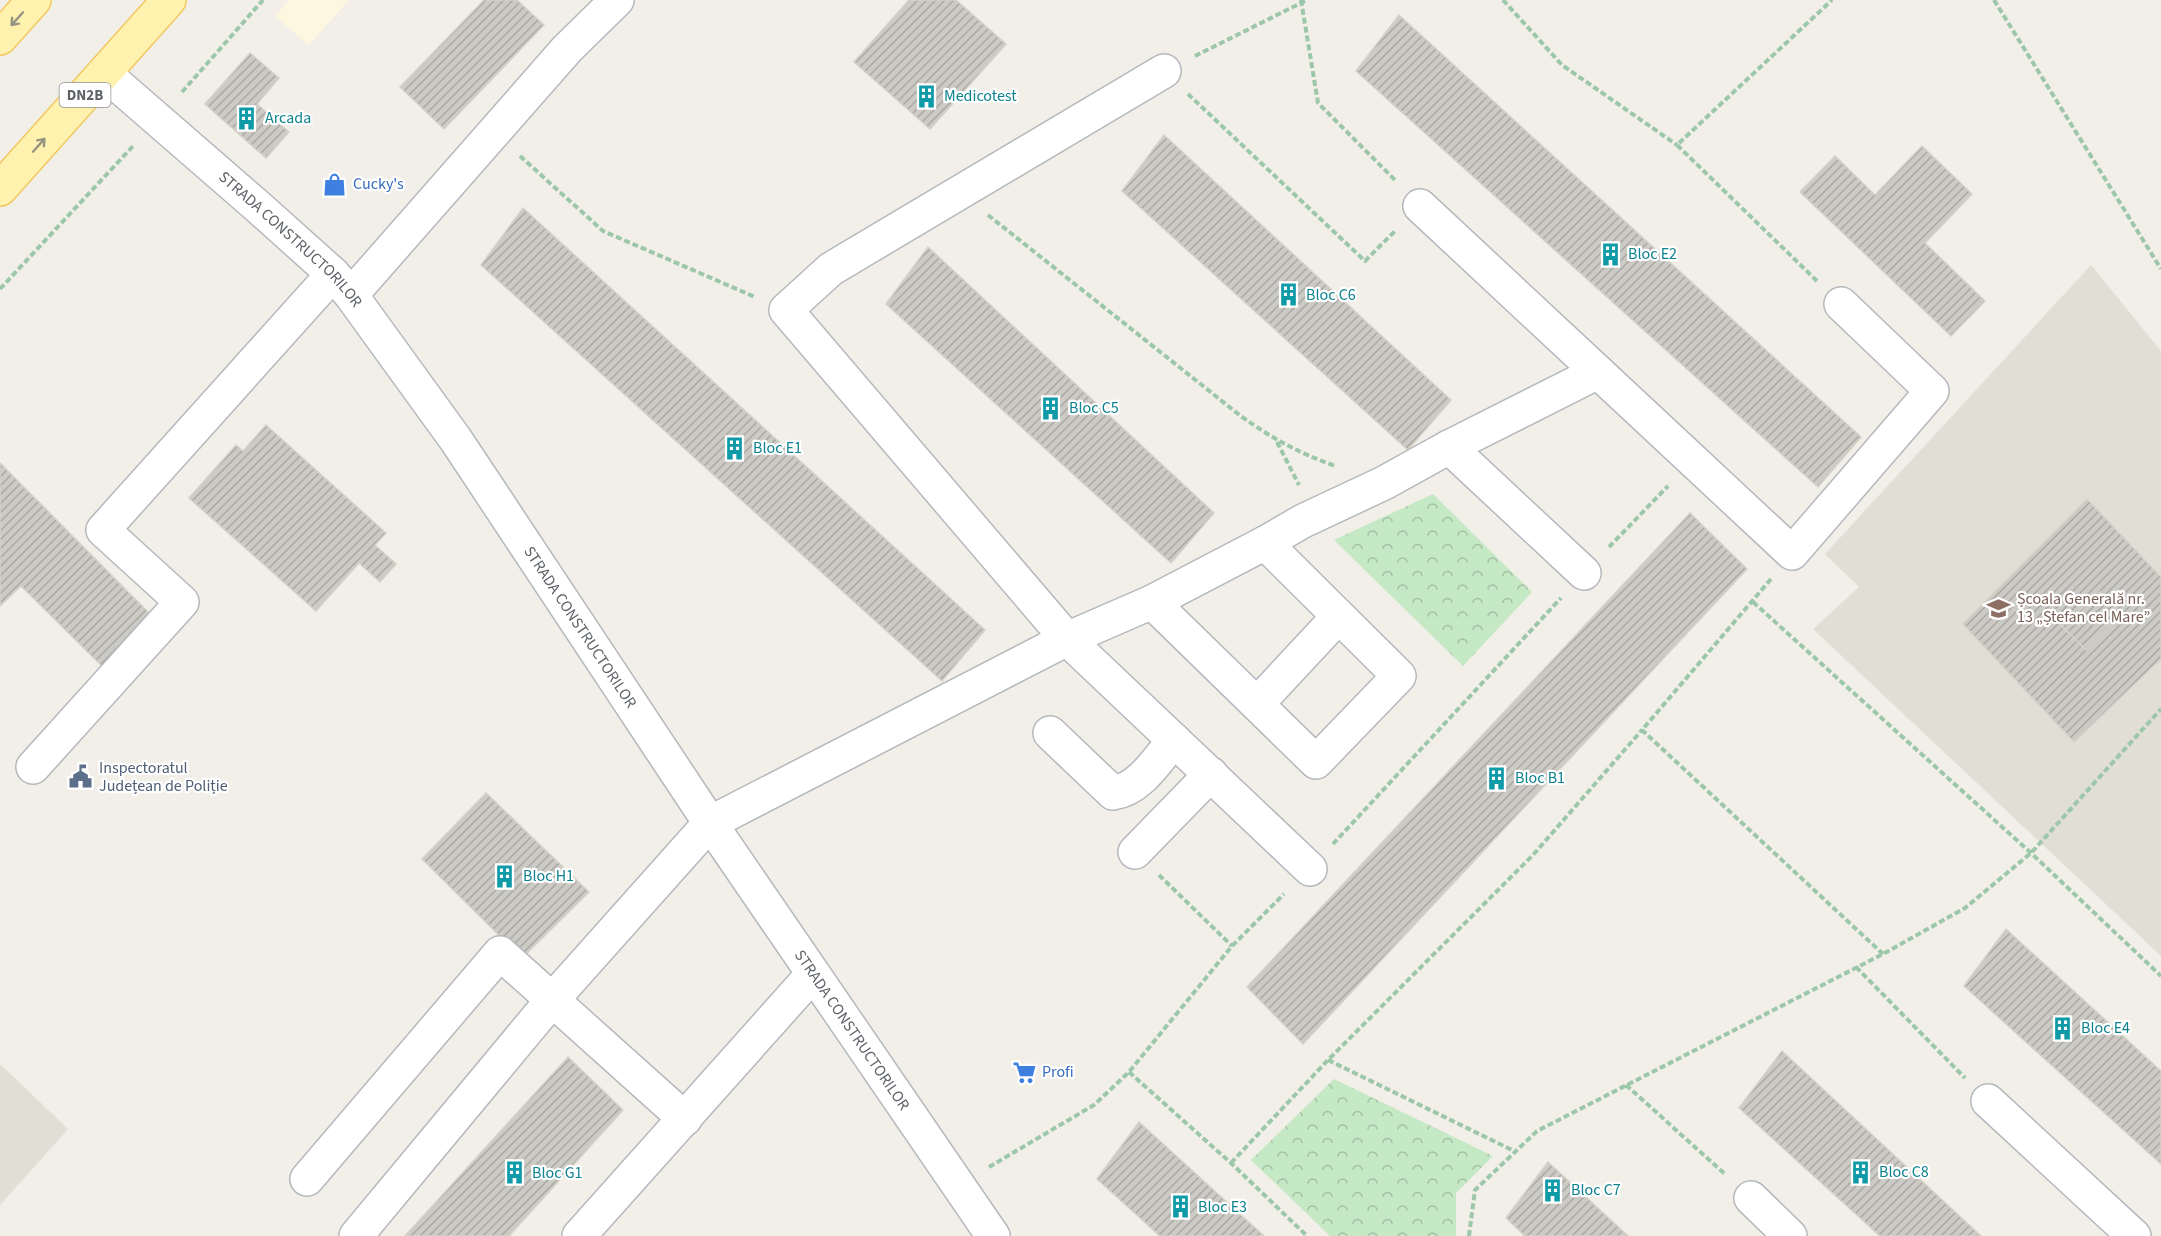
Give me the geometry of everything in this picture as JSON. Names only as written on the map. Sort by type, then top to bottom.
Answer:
[{"type":"main road","points":[[0,38],[34,0]]},
{"type":"main road","name":"DN2B","points":[[0,189],[169,0]]},
{"type":"street","points":[[33,767],[182,602],[103,530],[342,284],[494,132],[567,49],[616,0]]},
{"type":"street","points":[[1164,71],[831,269],[786,310],[1067,639],[1310,869]]},
{"type":"street","name":"STRADA CONSTRUCTORILOR","points":[[104,74],[194,150],[342,284],[456,440],[710,823],[993,1236]]},
{"type":"street","points":[[1420,206],[1792,553],[1932,391],[1841,304]]},
{"type":"street","points":[[356,1236],[553,999],[710,823],[1067,639],[1152,602],[1303,521],[1384,483],[1449,447],[1598,372]]},
{"type":"street","points":[[1449,447],[1584,573]]},
{"type":"street","points":[[1152,602],[1316,762],[1399,676],[1265,543]]},
{"type":"street","points":[[1257,704],[1338,617]]},
{"type":"street","points":[[1050,733],[1113,794],[1124,792],[1139,781],[1174,740]]},
{"type":"street","points":[[1135,852],[1211,774]]},
{"type":"street","points":[[307,1179],[500,953],[685,1119]]},
{"type":"street","points":[[579,1236],[813,974]]},
{"type":"street","points":[[1988,1101],[2134,1236]]},
{"type":"street","points":[[1751,1198],[1790,1236]]},
{"type":"path","points":[[1301,1],[1318,103],[1420,206],[1365,261],[1164,71],[1301,1],[1307,0]]},
{"type":"path","points":[[1503,0],[1562,65],[1677,145],[1841,304]]},
{"type":"path","points":[[1677,145],[1832,0]]},
{"type":"path","points":[[1994,0],[2161,268]]},
{"type":"path","points":[[494,132],[603,231],[786,310]]},
{"type":"path","points":[[958,192],[1242,417],[1276,441],[1308,456],[1384,483]]},
{"type":"path","points":[[1276,441],[1299,482],[1303,521]]},
{"type":"path","points":[[959,1184],[1094,1105],[1129,1072],[1232,946],[1310,869],[1584,573],[1692,461]]},
{"type":"path","points":[[1231,1163],[1328,1060],[1533,855],[1753,602],[1792,553]]},
{"type":"path","points":[[1753,602],[2031,853],[2161,976]]},
{"type":"path","points":[[1469,1236],[1475,1190],[1537,1131],[1883,954],[1965,908],[2031,853],[2161,709]]},
{"type":"path","points":[[1642,730],[1883,954]]},
{"type":"path","points":[[1135,852],[1232,946]]},
{"type":"path","points":[[1856,968],[1988,1101]]},
{"type":"path","points":[[1328,1060],[1514,1151]]},
{"type":"path","points":[[1129,1072],[1231,1163],[1307,1236]]},
{"type":"path","points":[[1626,1085],[1751,1198]]},
{"type":"shaded area","points":[[289,0],[349,0],[309,45],[275,16]]},
{"type":"shaded area","name":"Școala Generală nr. 13 „Ștefan cel Mare”","points":[[2091,265],[2161,351],[2161,956],[1813,629],[1859,587],[1825,554]]},
{"type":"shaded area","points":[[0,1064],[68,1129],[0,1205]]},
{"type":"green space","points":[[1433,494],[1532,592],[1463,666],[1334,540]]},
{"type":"green space","points":[[1334,1079],[1493,1156],[1456,1193],[1456,1236],[1330,1236],[1251,1160]]},
{"type":"building","points":[[484,0],[517,0],[544,25],[444,129],[400,87]]},
{"type":"building","name":"Medicotest","points":[[909,0],[956,0],[1006,44],[930,129],[854,62]]},
{"type":"building","name":"Bloc E2","points":[[1399,15],[1861,437],[1818,487],[1356,71]]},
{"type":"building","name":"Arcada","points":[[250,53],[279,78],[257,104],[289,132],[266,158],[205,104]]},
{"type":"building","name":"Bloc C6","points":[[1164,135],[1451,400],[1408,450],[1122,191]]},
{"type":"building","points":[[1922,146],[1972,194],[1925,243],[1985,301],[1951,336],[1800,192],[1835,156],[1875,195]]},
{"type":"building","name":"Bloc E1","points":[[523,208],[985,630],[942,681],[481,265]]},
{"type":"building","name":"Bloc C5","points":[[928,247],[1214,513],[1171,563],[886,304]]},
{"type":"building","points":[[266,425],[386,533],[375,545],[396,564],[380,582],[359,563],[316,611],[189,498],[236,445],[243,451]]},
{"type":"building","points":[[0,463],[162,626],[115,679],[21,586],[0,606]]},
{"type":"building","points":[[2087,499],[2161,577],[2161,659],[2074,742],[1963,624]],"holes":[[[2100,592],[2122,614],[2086,650],[2062,626]]]},
{"type":"building","name":"Bloc B1","points":[[1690,513],[1747,569],[1303,1044],[1247,987]]},
{"type":"building","points":[[2100,592],[2122,614],[2086,650],[2062,626]]},
{"type":"building","name":"Bloc H1","points":[[486,793],[589,892],[522,958],[422,859]]},
{"type":"building","name":"Bloc E4","points":[[2006,929],[2161,1071],[2161,1164],[1964,986]]},
{"type":"building","name":"Bloc C8","points":[[1782,1051],[1981,1236],[1880,1236],[1739,1108]]},
{"type":"building","name":"Bloc G1","points":[[568,1057],[623,1110],[509,1236],[405,1236]]},
{"type":"building","name":"Bloc E3","points":[[1139,1122],[1264,1236],[1160,1236],[1097,1179]]},
{"type":"building","name":"Bloc C7","points":[[1548,1162],[1628,1236],[1525,1236],[1506,1218]]},
{"type":"place","name":"Medicotest","points":[[926,96]]},
{"type":"place","name":"Arcada","points":[[247,118]]},
{"type":"place","name":"Cucky's","points":[[335,184]]},
{"type":"place","name":"Bloc E2","points":[[1610,254]]},
{"type":"place","name":"Bloc C6","points":[[1288,295]]},
{"type":"place","name":"Bloc C5","points":[[1051,408]]},
{"type":"place","name":"Bloc E1","points":[[735,448]]},
{"type":"place","name":"Școala Generală nr. 13 „Ștefan cel Mare”","points":[[1999,608]]},
{"type":"place","name":"Inspectoratul Județean de Poliție","points":[[81,777]]},
{"type":"place","name":"Bloc B1","points":[[1497,778]]},
{"type":"place","name":"Bloc H1","points":[[505,876]]},
{"type":"place","name":"Bloc E4","points":[[2063,1028]]},
{"type":"place","name":"Profi","points":[[1024,1072]]},
{"type":"place","name":"Bloc C8","points":[[1861,1172]]},
{"type":"place","name":"Bloc G1","points":[[514,1173]]},
{"type":"place","name":"Bloc C7","points":[[1553,1190]]},
{"type":"place","name":"Bloc E3","points":[[1180,1207]]}]
